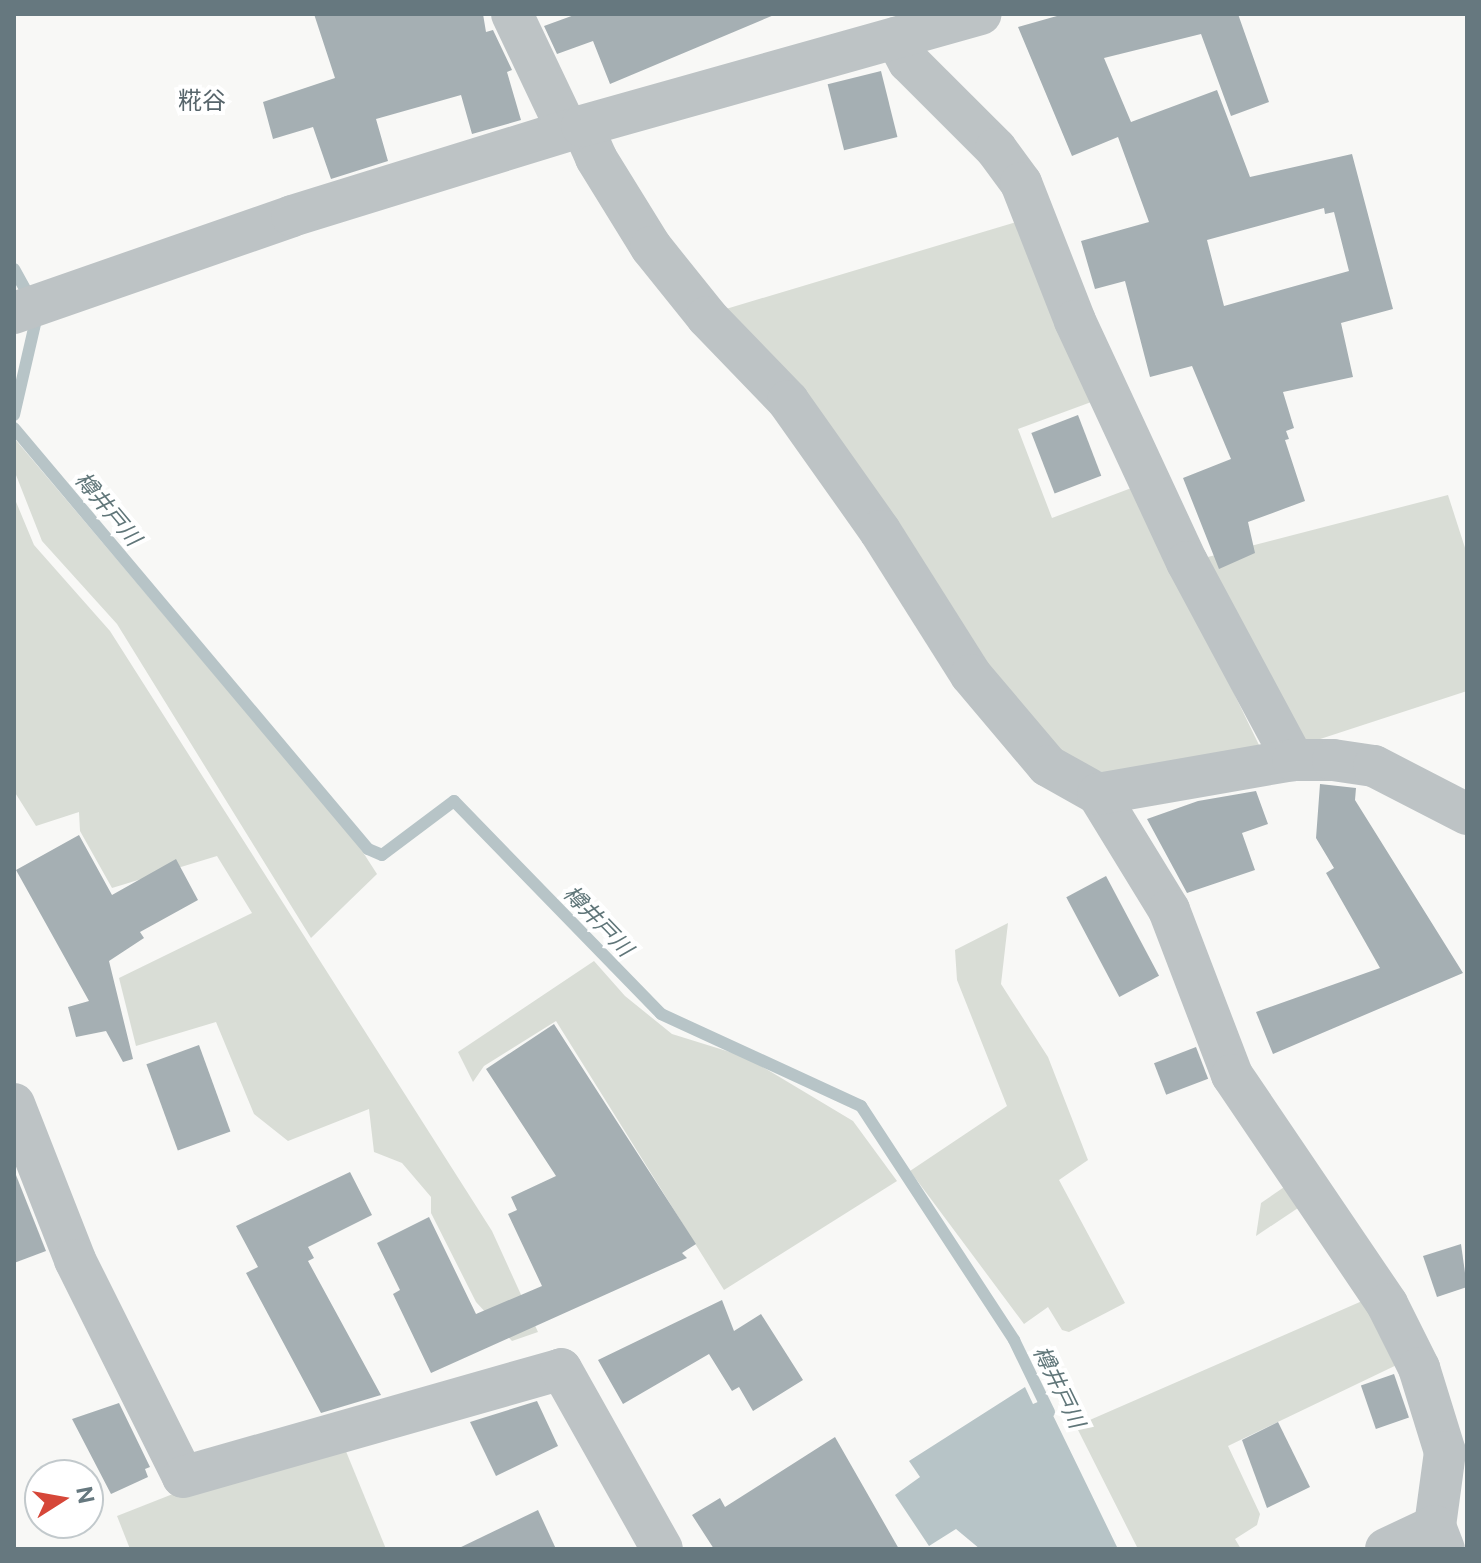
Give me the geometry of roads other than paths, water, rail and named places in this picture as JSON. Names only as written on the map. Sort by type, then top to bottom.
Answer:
[{"type":"street","points":[[512,14],[575,128],[651,247],[707,317],[788,401],[880,531],[971,675],[1048,766],[1098,794],[1169,910],[1232,1075],[1387,1304],[1419,1368],[1445,1452],[1439,1537],[1386,1549]]},
{"type":"street","points":[[14,313],[292,216],[575,128],[981,14]]},
{"type":"street","points":[[896,38],[909,62],[996,149],[1021,183],[1075,321],[1187,562],[1293,760]]},
{"type":"street","points":[[1098,794],[1293,760],[1374,766],[1467,814]]},
{"type":"street","points":[[14,1104],[75,1260],[183,1477],[561,1369],[662,1549]]},
{"type":"waterway","name":"樽井戸川","points":[[14,269],[26,291]]},
{"type":"waterway","name":"樽井戸川","points":[[14,415],[35,324]]},
{"type":"waterway","name":"樽井戸川","points":[[14,428],[368,849],[382,855],[454,801],[661,1014],[861,1106],[1014,1340],[1049,1412]]},
{"type":"district","name":"糀谷","points":[[202,101]]}]
